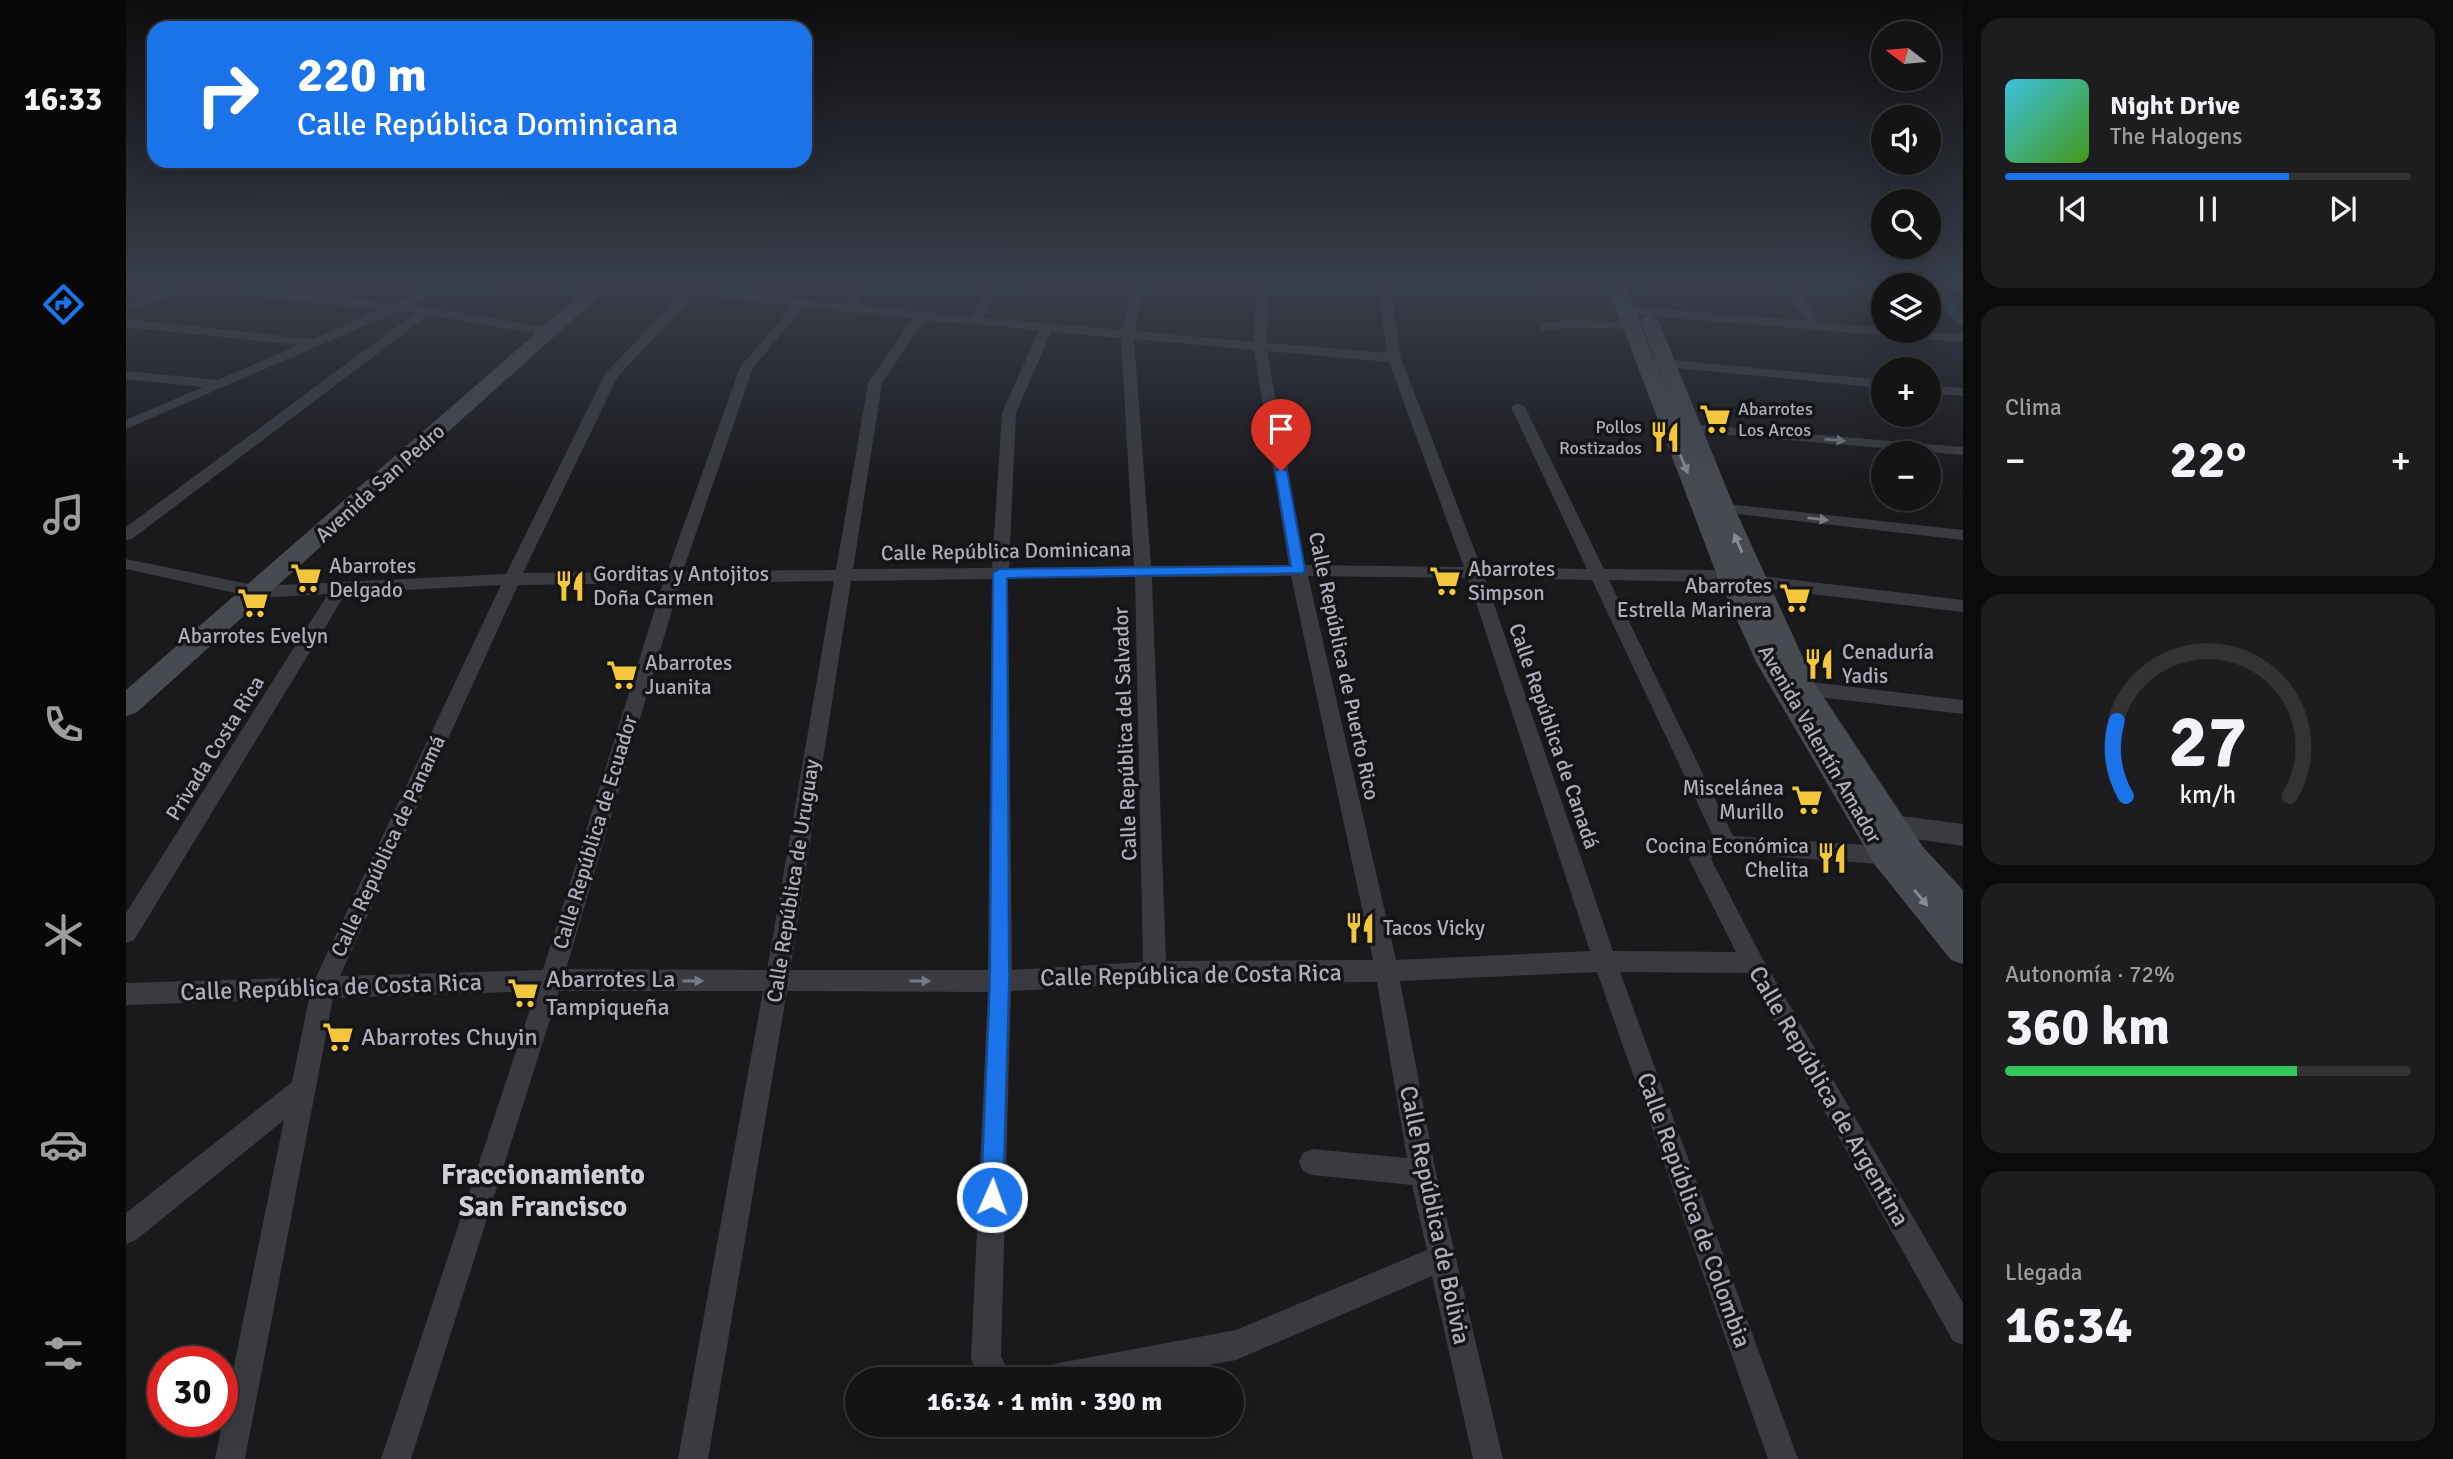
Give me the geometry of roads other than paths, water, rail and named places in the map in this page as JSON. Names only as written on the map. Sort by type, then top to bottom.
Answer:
[{"type":"main road","name":"Avenida San Pedro","points":[[126,706],[252,590],[518,354]]},
{"type":"main road","name":"Avenida Valentín Amador","points":[[1653,354],[1743,580],[1793,687],[1864,823],[1886,856],[1963,949]]},
{"type":"main road","name":"Avenida San Pedro","points":[[126,692],[252,590]]},
{"type":"main road","name":"Avenida Valentín Amador","points":[[1793,687],[1912,856],[1963,913]]},
{"type":"street","points":[[126,425],[286,354]]},
{"type":"street","points":[[126,535],[369,354]]},
{"type":"street","name":"Calle República de Panamá","points":[[230,1459],[323,987],[512,579],[612,374],[631,354]]},
{"type":"street","name":"Calle República de Ecuador","points":[[396,1459],[551,979],[673,577],[747,367],[758,354]]},
{"type":"street","name":"Calle República de Uruguay","points":[[693,1459],[777,981],[874,383],[894,354]]},
{"type":"street","points":[[990,1367],[986,1359],[1000,981],[1000,573],[1009,413],[1035,354]]},
{"type":"street","name":"Calle República del Salvador","points":[[1128,354],[1143,572],[1155,972]]},
{"type":"street","name":"Calle República de Puerto Rico","points":[[1261,354],[1298,570],[1387,971]]},
{"type":"street","points":[[1342,354],[1394,358]]},
{"type":"street","name":"Calle República de Canadá","points":[[1393,354],[1475,573],[1605,961]]},
{"type":"street","points":[[1657,363],[1871,383]]},
{"type":"street","points":[[126,375],[222,384]]},
{"type":"street","points":[[1941,390],[1963,392]]},
{"type":"street","points":[[1518,407],[1727,844],[1912,856]]},
{"type":"street","points":[[1682,427],[1963,451]]},
{"type":"street","points":[[1713,508],[1963,535]]},
{"type":"street","name":"Calle República Dominicana","points":[[126,564],[252,590],[512,579],[1298,570],[1743,580],[1963,606]]},
{"type":"street","name":"Privada Costa Rica","points":[[126,933],[342,586]]},
{"type":"street","points":[[1793,687],[1963,707]]},
{"type":"street","points":[[1864,823],[1963,835]]},
{"type":"street","name":"Calle República de Argentina","points":[[1727,844],[1706,849],[1700,859],[1753,963],[1963,1331]]},
{"type":"street","name":"Calle República de Costa Rica","points":[[126,994],[551,979],[1000,981],[1155,972],[1387,971],[1605,961],[1753,963]]},
{"type":"street","name":"Calle República de Colombia","points":[[1605,961],[1783,1459]]},
{"type":"street","name":"Calle República de Bolivia","points":[[1387,971],[1423,1173],[1488,1459]]},
{"type":"street","points":[[126,1230],[304,1088]]},
{"type":"street","points":[[1312,1162],[1423,1173]]},
{"type":"street","points":[[1118,1367],[1236,1345],[1442,1258]]},
{"type":"place","name":"Abarrotes Los Arcos","points":[[1715,419]]},
{"type":"place","name":"Pollos Rostizados","points":[[1665,437]]},
{"type":"place","name":"Abarrotes Delgado","points":[[306,578]]},
{"type":"place","name":"Abarrotes Simpson","points":[[1445,581]]},
{"type":"place","name":"Gorditas y Antojitos Doña Carmen","points":[[570,586]]},
{"type":"place","name":"Abarrotes Estrella Marinera","points":[[1795,598]]},
{"type":"place","name":"Abarrotes Evelyn","points":[[253,603]]},
{"type":"place","name":"Cenaduría Yadis","points":[[1819,664]]},
{"type":"place","name":"Abarrotes Juanita","points":[[622,675]]},
{"type":"place","name":"Miscelánea Murillo","points":[[1807,800]]},
{"type":"place","name":"Cocina Económica Chelita","points":[[1832,858]]},
{"type":"place","name":"Tacos Vicky","points":[[1360,928]]},
{"type":"place","name":"Abarrotes La Tampiqueña","points":[[523,993]]},
{"type":"place","name":"Abarrotes Chuyin","points":[[338,1037]]},
{"type":"district","name":"Fraccionamiento San Francisco","points":[[543,1191]]}]
